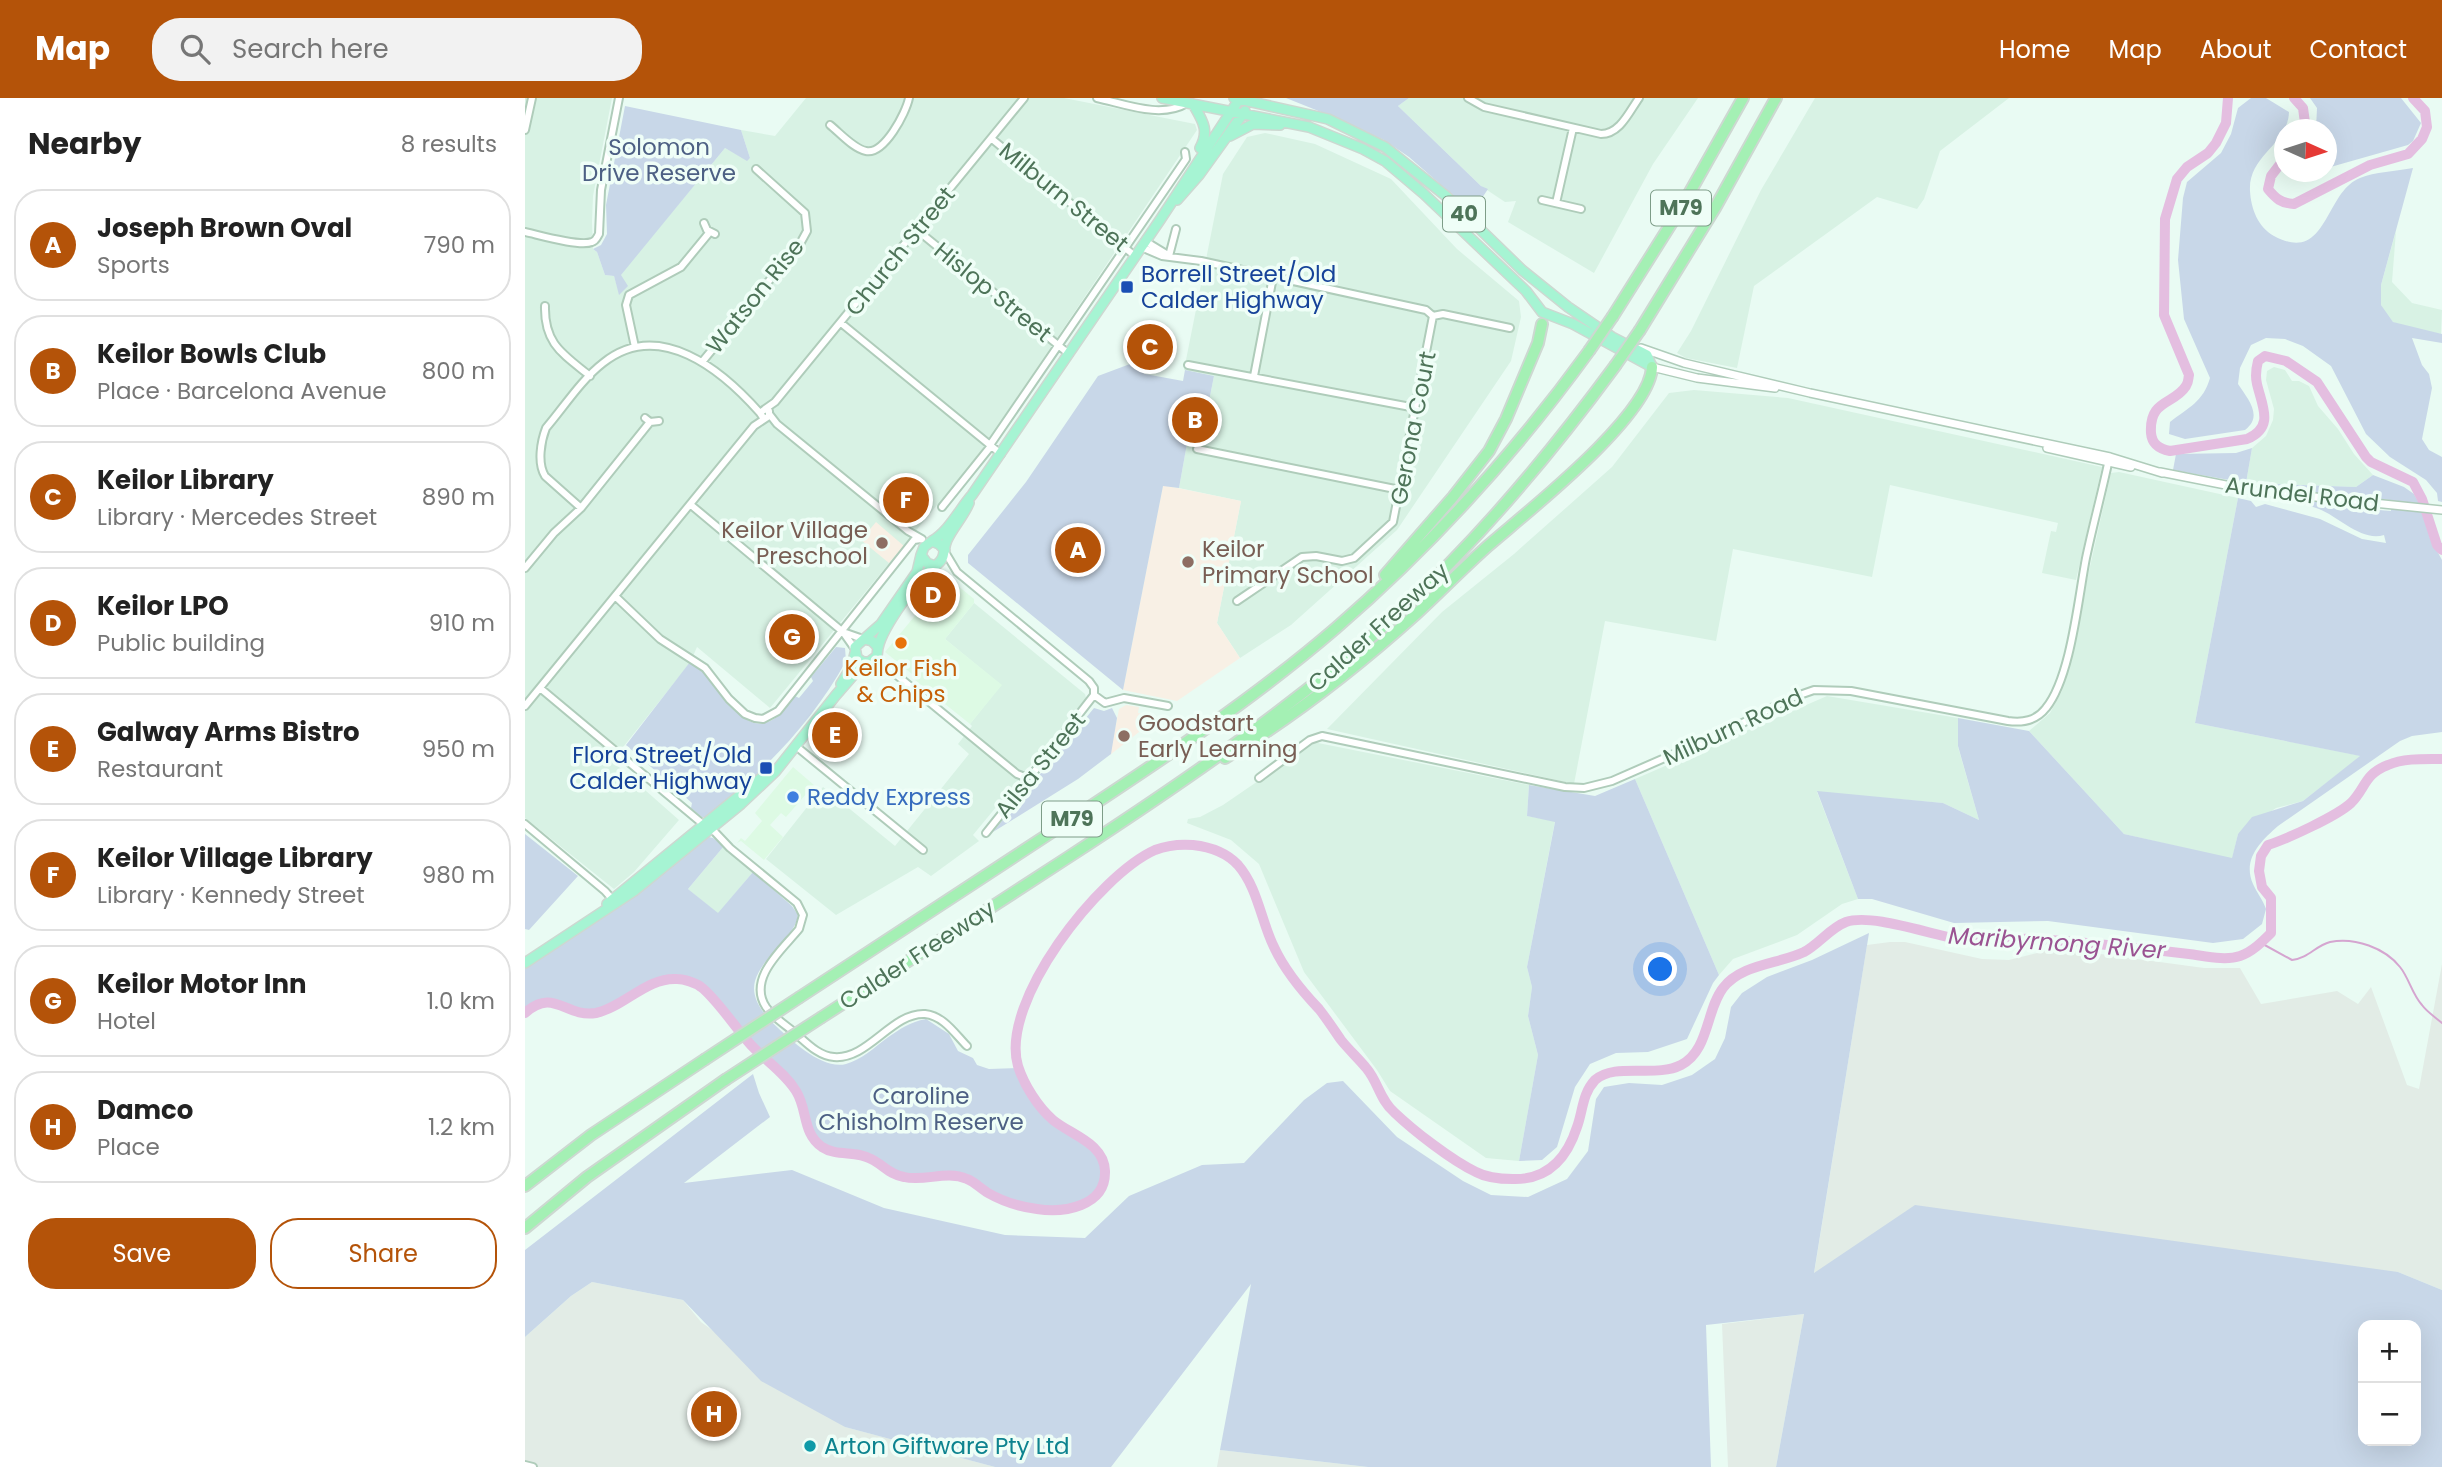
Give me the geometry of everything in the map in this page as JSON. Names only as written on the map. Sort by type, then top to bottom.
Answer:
[{"type":"highway","name":"Calder Freeway","points":[[525,1186],[591,1135],[1159,761],[1248,698],[1335,629],[1444,526],[1528,432],[1613,316],[1667,231],[1743,98]]},
{"type":"highway","name":"Calder Freeway","points":[[525,1228],[587,1177],[725,1080],[1168,792],[1297,698],[1372,636],[1426,587],[1475,536],[1535,469],[1615,366],[1715,208],[1776,98]]},
{"type":"highway","points":[[1335,629],[1436,517],[1489,451],[1506,419],[1538,343],[1542,318]]},
{"type":"highway","points":[[1168,792],[1295,713],[1415,615],[1484,549],[1592,454],[1645,389],[1652,367]]},
{"type":"main road","name":"40","points":[[1162,98],[1309,127],[1347,141],[1385,162],[1425,194],[1526,291],[1542,318]]},
{"type":"main road","name":"40","points":[[1237,98],[1317,116],[1346,126],[1401,158],[1555,297]]},
{"type":"main road","points":[[924,540],[945,531],[972,495],[1160,220],[1237,98]]},
{"type":"main road","points":[[1277,98],[1317,116]]},
{"type":"main road","points":[[1160,220],[1199,175],[1253,100]]},
{"type":"main road","points":[[1187,175],[1205,132],[1204,124],[1190,104]]},
{"type":"main road","points":[[1222,143],[1237,131],[1253,124],[1309,127]]},
{"type":"main road","points":[[1555,297],[1612,337],[1645,353],[1652,367],[1566,320],[1542,318],[1547,303],[1555,297]]},
{"type":"main road","points":[[525,963],[614,902],[708,827],[786,759],[856,672],[877,656],[886,629],[922,577],[943,560],[947,540],[964,514],[972,495]]},
{"type":"main road","points":[[924,540],[940,544],[945,552]]},
{"type":"main road","points":[[836,695],[852,666],[858,643],[876,630],[914,576],[924,540]]},
{"type":"main road","points":[[921,554],[927,563],[936,566]]},
{"type":"main road","points":[[864,639],[875,642],[878,651]]},
{"type":"main road","points":[[855,651],[860,660],[870,662]]},
{"type":"street","points":[[525,130],[532,98]]},
{"type":"street","points":[[525,232],[575,242],[590,243],[596,239],[599,234],[601,190],[619,98]]},
{"type":"street","points":[[830,125],[860,149],[878,149],[901,121],[909,98]]},
{"type":"street","name":"Church Street","points":[[765,414],[1024,98]]},
{"type":"street","points":[[1097,98],[1165,110],[1190,104]]},
{"type":"street","points":[[1468,98],[1484,107],[1601,134],[1612,133],[1639,98]]},
{"type":"street","points":[[1556,203],[1573,128]]},
{"type":"street","name":"Milburn Street","points":[[992,139],[1124,248],[1140,248],[1169,256]]},
{"type":"street","points":[[942,507],[990,445],[1186,159],[1185,152]]},
{"type":"street","name":"Watson Rise","points":[[702,362],[801,242],[807,231],[805,213],[756,169]]},
{"type":"street","points":[[1542,200],[1581,209]]},
{"type":"street","points":[[635,346],[626,305],[629,295],[681,267],[712,234],[704,223]]},
{"type":"street","points":[[1176,229],[1169,256],[1426,310],[1433,316],[1443,314],[1510,328]]},
{"type":"street","name":"Hislop Street","points":[[917,230],[1069,354]]},
{"type":"street","points":[[1254,376],[1273,277]]},
{"type":"street","points":[[545,306],[545,323],[553,343],[590,376]]},
{"type":"street","name":"Gerona Court","points":[[1237,601],[1302,557],[1312,555],[1342,561],[1354,558],[1393,522],[1433,316]]},
{"type":"street","name":"Arundel Road","points":[[1585,319],[1648,350],[1684,363],[2162,473],[2247,490],[2442,510]]},
{"type":"street","points":[[841,323],[1001,454]]},
{"type":"street","points":[[581,508],[541,470],[546,428],[590,376],[611,357],[635,346],[665,346],[689,353],[702,362],[908,531],[924,540],[776,713],[763,719],[752,718],[742,712],[705,668],[660,639],[615,596]]},
{"type":"street","points":[[1188,365],[1416,408]]},
{"type":"street","name":"Arundel Road","points":[[1652,367],[1697,378],[1810,394]]},
{"type":"street","points":[[525,706],[765,414]]},
{"type":"street","points":[[525,568],[554,533],[581,508],[647,420],[659,421]]},
{"type":"street","points":[[1197,449],[1400,490]]},
{"type":"street","name":"Milburn Road","points":[[1259,778],[1310,740],[1322,736],[1565,787],[1591,788],[1731,729],[1791,698],[1821,690],[1851,691],[2008,721],[2028,721],[2046,709],[2059,685],[2109,459]]},
{"type":"street","points":[[691,505],[843,632],[855,651]]},
{"type":"street","points":[[945,552],[957,572],[1087,679],[1093,685],[1094,695],[1105,703],[1124,698],[1168,706]]},
{"type":"street","points":[[936,566],[957,572]]},
{"type":"street","points":[[843,632],[864,639]]},
{"type":"street","points":[[878,651],[888,668],[1018,775],[1025,777]]},
{"type":"street","points":[[870,662],[888,668]]},
{"type":"street","points":[[540,688],[708,827],[792,899],[802,912],[803,919],[799,929],[762,978],[762,1000],[774,1016],[814,1049],[831,1057],[851,1055],[908,1018],[921,1014],[939,1018],[967,1046]]},
{"type":"street","name":"Ailsa Street","points":[[986,834],[1022,788],[1025,777],[1034,772],[1094,695]]},
{"type":"street","points":[[797,747],[923,850]]},
{"type":"street","points":[[525,824],[605,891],[614,902]]},
{"type":"street","points":[[525,1465],[533,1467]]},
{"type":"shaded area","points":[[525,98],[612,98],[593,196],[592,222],[593,249],[597,252],[605,275],[614,276],[619,293],[627,286],[620,275],[725,148],[747,160],[750,158],[741,130],[775,136],[806,98],[1064,98],[1195,124],[1197,130],[979,454],[770,708],[697,647],[690,663],[612,761],[679,820],[634,872],[614,889],[525,818]]},
{"type":"shaded area","points":[[1409,98],[1698,98],[1653,164],[1594,273],[1508,222],[1516,201],[1505,202],[1481,186],[1398,106]]},
{"type":"shaded area","points":[[1815,98],[2009,98],[1940,151],[1924,199],[1917,209],[1877,197],[1754,286],[1737,368],[1686,358],[1677,353],[1691,331],[1761,190]]},
{"type":"shaded area","points":[[1265,133],[1315,144],[1391,179],[1457,249],[1519,301],[1521,317],[1511,361],[1397,530],[1291,625],[1240,658],[1217,623],[1241,501],[1179,488],[1188,438],[1201,441],[1214,376],[1184,370],[1223,174],[1247,137]]},
{"type":"shaded area","points":[[2396,231],[2392,282],[2412,303],[2442,310],[2441,334],[2400,326],[2384,312],[2381,305],[2381,285]]},
{"type":"shaded area","points":[[2274,367],[2285,370],[2292,381],[2309,386],[2318,406],[2373,475],[2356,487],[2246,483],[2252,448],[2266,436],[2273,420],[2274,409],[2266,380],[2267,371]]},
{"type":"shaded area","points":[[1694,390],[1788,398],[2102,467],[2076,580],[2042,573],[2051,531],[2056,532],[2058,523],[1890,485],[1872,577],[1733,549],[1716,641],[1605,621],[1574,784],[1327,729],[1442,612],[1514,554],[1612,467],[1669,393]]},
{"type":"shaded area","points":[[2119,472],[2238,498],[2195,723],[2361,756],[2303,801],[2276,808],[2238,834],[2232,859],[2124,834],[2029,731],[2050,713],[2062,691],[2111,473]]},
{"type":"shaded area","name":"Keilor Primary School","points":[[1163,485],[1241,501],[1217,623],[1240,658],[1177,701],[1123,690]]},
{"type":"shaded area","name":"Keilor Village Preschool","points":[[876,522],[904,546],[889,563],[861,540]]},
{"type":"shaded area","points":[[947,577],[974,599],[974,603],[945,639],[1002,685],[970,724],[885,652]]},
{"type":"shaded area","points":[[974,603],[1085,694],[1086,698],[973,835],[979,841],[931,876],[918,867],[836,915],[766,859],[823,787],[895,846],[969,754],[958,744],[1001,685],[945,639]]},
{"type":"shaded area","points":[[1827,696],[1958,718],[1958,747],[1979,820],[1943,803],[1817,792],[1858,899],[1842,904],[1797,935],[1733,959],[1719,975],[1635,779]]},
{"type":"shaded area","name":"Goodstart Early Learning","points":[[1126,705],[1139,707],[1138,713],[1158,717],[1110,755],[1119,709]]},
{"type":"shaded area","points":[[1313,742],[1529,785],[1527,816],[1555,821],[1527,967],[1532,987],[1528,1016],[1538,1055],[1519,1161],[1486,1158],[1390,1091],[1304,972],[1259,864],[1231,840],[1187,823],[1188,819],[1200,817],[1261,779],[1265,780]]},
{"type":"shaded area","points":[[793,767],[814,785],[786,817],[781,813],[770,825],[783,837],[764,860],[741,841],[737,843],[741,838],[745,841],[762,821],[755,813]]},
{"type":"shaded area","points":[[724,846],[753,872],[718,914],[688,889]]},
{"type":"shaded area","points":[[1905,942],[1982,959],[2009,960],[2049,950],[2078,951],[2204,968],[2240,968],[2261,1004],[2337,991],[2358,1004],[2371,987],[2407,1085],[2419,1089],[2442,964],[2442,1290],[2398,1272],[1814,1274],[1867,945]]},
{"type":"shaded area","points":[[592,1282],[683,1300],[701,1322],[845,1427],[995,1467],[525,1467],[525,1337],[571,1296]]},
{"type":"shaded area","points":[[1804,1314],[1776,1467],[1728,1467],[1722,1324]]},
{"type":"shaded area","points":[[1220,1450],[1368,1467],[1217,1467]]},
{"type":"green space","points":[[1286,98],[1409,98],[1398,106],[1481,186],[1488,189],[1480,201],[1466,196],[1455,197],[1409,157],[1384,140]]},
{"type":"green space","points":[[2251,98],[2266,98],[2289,112],[2288,119],[2274,119],[2274,144],[2255,168],[2251,179],[2250,191],[2254,211],[2264,228],[2274,236],[2292,242],[2305,241],[2324,223],[2348,186],[2366,176],[2413,168],[2381,285],[2381,305],[2393,322],[2442,334],[2442,343],[2412,338],[2422,365],[2429,374],[2432,388],[2422,439],[2429,450],[2442,457],[2442,502],[2438,501],[2437,493],[2426,480],[2390,457],[2366,434],[2331,366],[2303,346],[2285,339],[2266,338],[2251,345],[2240,368],[2238,384],[2254,413],[2251,425],[2245,430],[2185,439],[2169,434],[2170,422],[2199,399],[2210,378],[2184,319],[2178,260],[2183,198],[2187,182],[2221,153],[2231,134],[2238,108]]},
{"type":"green space","points":[[2310,98],[2401,98],[2421,123],[2413,141],[2408,145],[2337,165],[2337,119],[2316,119],[2317,108]]},
{"type":"green space","name":"Solomon Drive Reserve","points":[[625,106],[741,130],[750,158],[747,161],[725,148],[621,275],[628,286],[619,295],[614,276],[605,275],[597,252],[593,249],[601,245],[607,234],[606,205]]},
{"type":"green space","points":[[1130,364],[1145,374],[1183,381],[1185,370],[1214,376],[1201,441],[1188,438],[1179,488],[1163,486],[1123,690],[968,563],[968,555],[1026,482],[1098,376]]},
{"type":"green space","points":[[2252,448],[2246,483],[2173,470],[2176,454],[2236,453]]},
{"type":"green space","points":[[2373,475],[2404,487],[2414,494],[2430,538],[2442,560],[2442,732],[2412,736],[2400,741],[2278,826],[2265,838],[2255,851],[2250,866],[2253,884],[2266,909],[2262,924],[2243,939],[2213,943],[2048,921],[1954,923],[1872,899],[1858,899],[1817,791],[1943,803],[1979,820],[1958,746],[1958,718],[2029,731],[2124,834],[2232,858],[2238,834],[2252,817],[2303,801],[2360,756],[2195,723],[2238,498],[2251,501],[2256,507],[2265,504],[2320,519],[2362,539],[2386,543],[2384,535],[2359,532],[2319,509],[2269,499],[2270,496],[2391,511],[2390,500],[2274,489],[2275,484],[2356,487]]},
{"type":"green space","points":[[836,647],[845,648],[846,661],[833,684],[802,726],[766,765],[706,817],[691,808],[692,803],[626,745],[690,662],[707,675],[739,714],[757,723],[767,722],[780,714],[795,696],[799,698],[813,681],[811,677]]},
{"type":"green space","points":[[1094,708],[1104,711],[1112,708],[1117,718],[1111,754],[1078,779],[993,832]]},
{"type":"green space","points":[[1635,779],[1719,975],[1687,1039],[1648,1052],[1616,1053],[1590,1064],[1575,1087],[1557,1147],[1542,1160],[1519,1161],[1538,1055],[1528,1016],[1532,987],[1527,967],[1555,822],[1527,816],[1529,785],[1595,796]]},
{"type":"green space","points":[[525,834],[578,876],[529,930],[525,929]]},
{"type":"green space","name":"Caroline Chisholm Reserve","points":[[709,837],[724,846],[688,889],[718,913],[753,872],[792,906],[798,915],[791,931],[764,963],[754,988],[760,1007],[784,1033],[818,1059],[837,1065],[852,1062],[905,1026],[926,1019],[949,1034],[958,1051],[973,1058],[977,1065],[989,1069],[1019,1068],[1033,1096],[1047,1115],[1085,1140],[1103,1160],[1103,1182],[1096,1193],[1086,1203],[1074,1208],[1060,1211],[1029,1208],[1000,1199],[960,1177],[901,1177],[888,1172],[866,1157],[827,1150],[815,1141],[811,1134],[798,1095],[789,1082],[751,1045],[702,987],[695,983],[666,979],[601,1012],[578,1013],[556,1003],[543,1002],[525,1013],[525,969],[624,904]]},
{"type":"green space","points":[[1869,933],[1814,1273],[1915,1205],[2398,1272],[2442,1290],[2442,1467],[1776,1467],[1804,1314],[1706,1325],[1711,1467],[1368,1467],[1220,1450],[1251,1284],[1111,1467],[995,1467],[845,1427],[761,1381],[683,1300],[592,1282],[571,1296],[525,1337],[525,1250],[753,1074],[770,1117],[684,1183],[792,1170],[884,1208],[1005,1235],[1085,1238],[1129,1196],[1202,1165],[1244,1163],[1304,1100],[1327,1083],[1343,1081],[1397,1137],[1463,1181],[1491,1195],[1528,1197],[1567,1179],[1588,1151],[1596,1099],[1604,1087],[1629,1083],[1662,1085],[1692,1075],[1715,1059],[1725,1038],[1731,1007],[1742,993],[1767,977],[1812,960]]},
{"type":"waterway","name":"Maribyrnong River","points":[[2228,98],[2226,123],[2216,143],[2177,179],[2165,219],[2164,315],[2189,375],[2181,392],[2158,408],[2154,414],[2151,422],[2153,441],[2160,448],[2170,451],[2247,439],[2256,434],[2264,422],[2256,378],[2258,361],[2265,356],[2286,361],[2317,382],[2371,462],[2413,482],[2422,499],[2437,545],[2442,550]]},
{"type":"waterway","name":"Maribyrnong River","points":[[2294,98],[2303,108],[2304,119]]},
{"type":"waterway","name":"Maribyrnong River","points":[[2337,182],[2370,165],[2408,154],[2422,139],[2427,127],[2425,111],[2413,98]]},
{"type":"waterway","name":"Maribyrnong River","points":[[2274,172],[2268,189],[2286,203],[2294,204],[2337,182]]},
{"type":"waterway","name":"Maribyrnong River","points":[[525,1013],[544,1003],[596,1013],[656,983],[677,979],[690,982],[707,992],[751,1045],[792,1085],[800,1098],[811,1135],[822,1147],[834,1152],[865,1156],[904,1177],[951,1176],[970,1180],[993,1196],[1025,1207],[1047,1210],[1070,1208],[1091,1200],[1098,1193],[1105,1171],[1103,1161],[1093,1147],[1047,1115],[1024,1081],[1018,1066],[1016,1039],[1024,1009],[1038,976],[1058,943],[1107,885],[1132,864],[1155,850],[1174,845],[1200,846],[1228,857],[1245,874],[1278,956],[1341,1040],[1367,1069],[1389,1107],[1433,1145],[1476,1172],[1499,1178],[1525,1178],[1546,1171],[1562,1157],[1573,1138],[1585,1097],[1595,1080],[1613,1072],[1671,1069],[1681,1065],[1697,1050],[1717,997],[1731,980],[1750,969],[1804,952],[1846,922],[1886,922],[1968,940],[2036,939],[2113,945],[2215,958],[2240,956],[2253,949],[2271,933],[2271,898],[2262,887],[2259,871],[2261,856],[2268,845],[2311,827],[2344,808],[2380,769],[2407,760],[2442,759]]},
{"type":"waterway","points":[[2261,943],[2292,960],[2330,942],[2349,941],[2369,945],[2394,960],[2419,1001],[2442,1023]]},
{"type":"place","name":"Borrell Street/Old Calder Highway","points":[[1127,287]]},
{"type":"place","name":"Keilor Library","points":[[1150,347]]},
{"type":"place","name":"Keilor Bowls Club","points":[[1195,420]]},
{"type":"place","name":"Keilor Village Library","points":[[906,500]]},
{"type":"place","name":"Keilor Village Preschool","points":[[882,543]]},
{"type":"place","name":"Joseph Brown Oval","points":[[1078,550]]},
{"type":"place","name":"Keilor Primary School","points":[[1188,562]]},
{"type":"place","name":"Keilor LPO","points":[[933,595]]},
{"type":"place","name":"Keilor Motor Inn","points":[[792,637]]},
{"type":"place","name":"Keilor Fish & Chips","points":[[901,643]]},
{"type":"place","name":"Galway Arms Bistro","points":[[835,735]]},
{"type":"place","name":"Goodstart Early Learning","points":[[1124,736]]},
{"type":"place","name":"Flora Street/Old Calder Highway","points":[[766,768]]},
{"type":"place","name":"Reddy Express","points":[[793,797]]},
{"type":"place","name":"Damco","points":[[714,1414]]},
{"type":"place","name":"Arton Giftware Pty Ltd","points":[[810,1446]]}]
